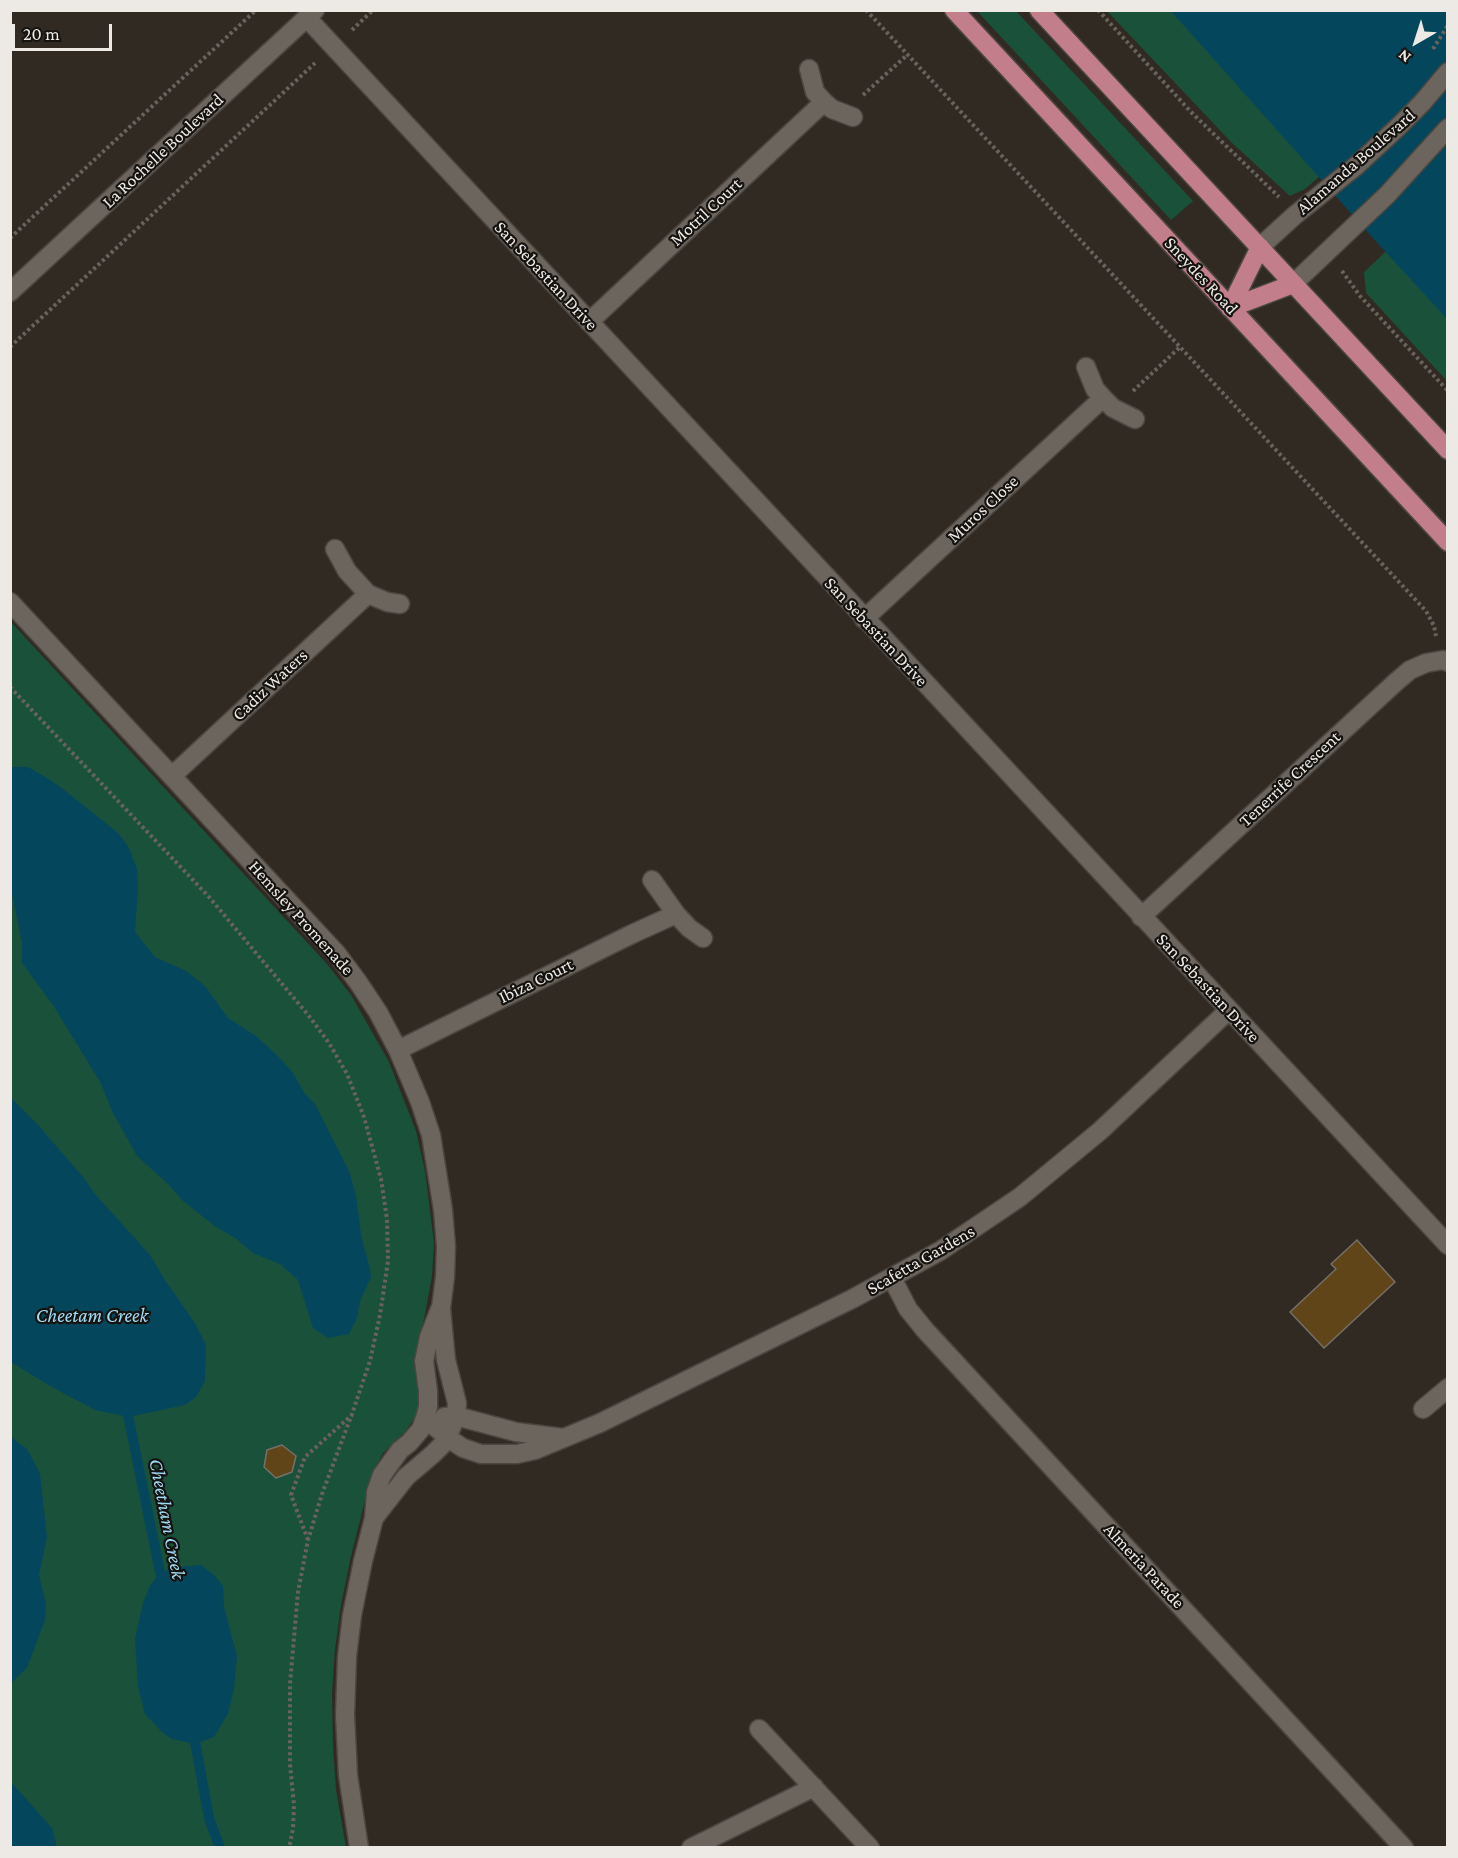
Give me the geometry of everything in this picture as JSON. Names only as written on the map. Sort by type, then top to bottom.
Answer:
[{"type":"main road","name":"Sneydes Road","points":[[954,10],[1448,542]]},
{"type":"main road","points":[[1039,10],[1448,450]]},
{"type":"main road","points":[[1230,308],[1260,247]]},
{"type":"main road","points":[[1230,308],[1293,284]]},
{"type":"street","name":"San Sebastian Drive","points":[[311,14],[333,47],[1448,1245]]},
{"type":"street","name":"La Rochelle Boulevard","points":[[10,292],[311,14]]},
{"type":"street","points":[[809,69],[815,92],[824,102],[832,109],[853,117]]},
{"type":"street","name":"Alamanda Boulevard","points":[[1260,247],[1397,128],[1448,72]]},
{"type":"street","name":"Motril Court","points":[[589,322],[824,102]]},
{"type":"street","name":"Alamanda Boulevard","points":[[1293,284],[1387,195],[1448,128]]},
{"type":"street","points":[[1086,367],[1095,389],[1103,398],[1113,408],[1132,418]]},
{"type":"street","name":"Muros Close","points":[[864,619],[1103,398]]},
{"type":"street","points":[[335,549],[347,571],[368,594],[387,602],[400,604]]},
{"type":"street","name":"Cadiz Waters","points":[[172,776],[368,594]]},
{"type":"street","name":"Hemsley Promenade","points":[[10,602],[337,954],[378,1012],[398,1050],[420,1102],[431,1135],[438,1175],[446,1246],[441,1308],[446,1360],[456,1403],[456,1416],[448,1438],[434,1454],[406,1477],[374,1518]]},
{"type":"street","name":"Tenerrife Crescent","points":[[1141,917],[1410,670],[1426,663],[1445,661]]},
{"type":"street","points":[[652,880],[676,914],[689,928],[704,938]]},
{"type":"street","name":"Ibiza Court","points":[[398,1050],[676,914]]},
{"type":"street","name":"Scafetta Gardens","points":[[425,1418],[463,1448],[481,1454],[517,1454],[535,1450],[600,1423],[852,1299],[940,1251],[981,1225],[1056,1168],[1134,1100],[1229,1010]]},
{"type":"street","name":"Almeria Parade","points":[[892,1278],[908,1309],[925,1330],[1404,1848]]},
{"type":"street","name":"Hemsley Promenade","points":[[359,1848],[348,1775],[345,1714],[346,1657],[352,1615],[374,1518],[376,1492],[382,1475],[400,1450],[421,1429],[425,1418],[428,1391],[424,1361],[429,1337],[441,1308]]},
{"type":"street","points":[[1423,1409],[1448,1388]]},
{"type":"street","points":[[425,1418],[456,1416],[516,1432],[565,1438]]},
{"type":"street","points":[[759,1729],[870,1848]]},
{"type":"street","points":[[691,1848],[814,1787]]},
{"type":"path","points":[[10,238],[256,10]]},
{"type":"path","points":[[10,346],[373,10]]},
{"type":"path","points":[[866,10],[1426,611],[1434,626],[1445,661]]},
{"type":"path","points":[[1428,54],[1448,25]]},
{"type":"path","points":[[853,117],[856,102],[907,55]]},
{"type":"path","points":[[1132,418],[1129,395],[1179,348]]},
{"type":"path","points":[[10,687],[209,897],[309,1016],[348,1074],[364,1117],[381,1179],[388,1230],[388,1261],[380,1315],[370,1361],[322,1494],[308,1540],[298,1592],[289,1726],[294,1805],[289,1848]]},
{"type":"path","points":[[308,1540],[291,1495],[305,1457],[352,1414]]},
{"type":"green space","points":[[977,11],[1016,11],[1193,201],[1171,220]]},
{"type":"green space","points":[[1107,11],[1447,11],[1369,134],[1305,189],[1290,196],[1231,142]]},
{"type":"green space","points":[[1447,194],[1447,381],[1366,293],[1364,272]]},
{"type":"green space","points":[[10,621],[327,964],[351,995],[389,1062],[416,1131],[425,1171],[434,1243],[432,1276],[417,1357],[418,1413],[405,1432],[383,1453],[371,1477],[351,1556],[335,1649],[332,1694],[333,1745],[336,1790],[346,1847],[11,1847]]},
{"type":"water","points":[[1171,11],[1447,11],[1447,319],[1381,247]]},
{"type":"water","points":[[10,767],[28,767],[47,778],[118,833],[128,846],[137,869],[135,932],[155,957],[186,971],[205,986],[228,1018],[256,1036],[279,1057],[293,1073],[305,1094],[315,1104],[349,1171],[356,1195],[361,1235],[370,1269],[371,1277],[349,1334],[328,1338],[313,1328],[298,1280],[280,1264],[253,1253],[234,1237],[216,1227],[182,1200],[137,1156],[113,1113],[100,1082],[53,1005],[22,963],[22,943],[11,889]]},
{"type":"water","name":"Cheetam Creek","points":[[11,1098],[38,1125],[95,1194],[150,1255],[195,1323],[206,1345],[205,1381],[196,1397],[185,1405],[129,1417],[95,1410],[11,1362]]},
{"type":"water","points":[[11,1437],[27,1449],[40,1474],[47,1537],[39,1575],[46,1604],[45,1620],[27,1668],[11,1683]]},
{"type":"water","points":[[201,1565],[223,1586],[224,1607],[237,1656],[234,1688],[228,1714],[214,1737],[195,1744],[172,1739],[145,1714],[138,1686],[135,1639],[143,1603],[150,1585],[160,1574],[171,1568]]},
{"type":"water","points":[[11,1782],[52,1828],[57,1847],[11,1847]]},
{"type":"building","points":[[1357,1240],[1395,1282],[1324,1348],[1290,1312],[1336,1269],[1331,1264]]},
{"type":"building","points":[[282,1445],[296,1456],[292,1472],[276,1478],[264,1467],[267,1450]]},
{"type":"waterway","name":"Cheetham Creek","points":[[126,1405],[163,1587]]},
{"type":"waterway","name":"Cheetham Creek","points":[[193,1731],[209,1818],[220,1848]]}]
